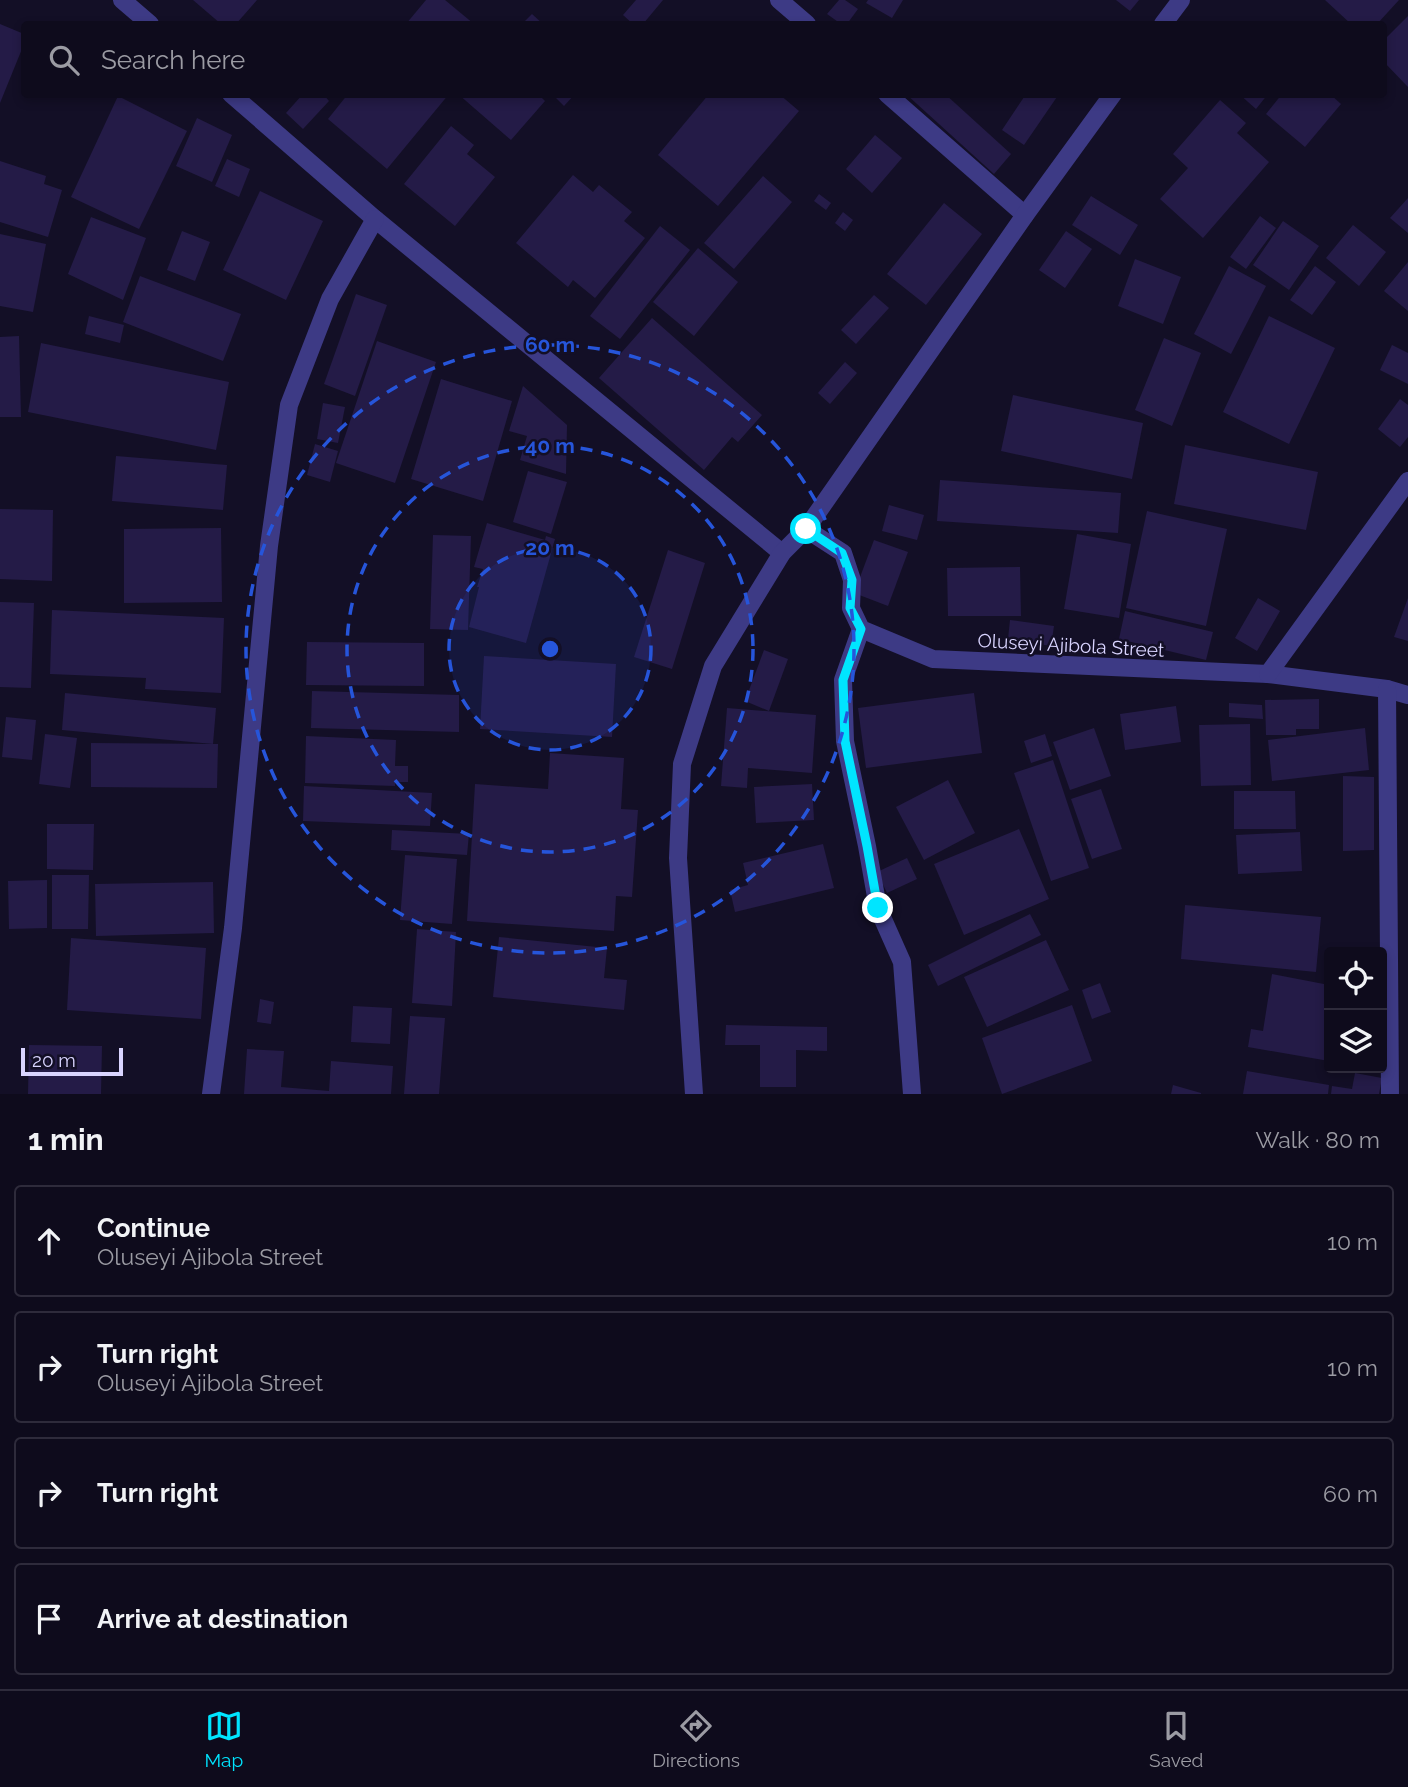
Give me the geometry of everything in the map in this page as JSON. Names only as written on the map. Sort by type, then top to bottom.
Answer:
[{"type":"street","points":[[122,0],[146,21]]},
{"type":"street","points":[[779,0],[804,21]]},
{"type":"street","points":[[1165,21],[1181,0]]},
{"type":"street","points":[[236,98],[375,219],[782,553]]},
{"type":"street","points":[[892,98],[1025,215]]},
{"type":"street","points":[[694,1094],[678,858],[682,764],[713,666],[782,553],[806,529],[1110,98]]},
{"type":"street","points":[[211,1094],[233,928],[269,546],[289,405],[330,299],[375,219]]},
{"type":"street","points":[[1268,674],[1408,481]]},
{"type":"street","points":[[806,529],[842,553],[852,580],[850,608],[861,629],[843,680],[845,741],[878,908],[902,962],[912,1094]]},
{"type":"street","name":"Oluseyi Ajibola Street","points":[[861,629],[933,659],[1268,674],[1387,689],[1408,695]]},
{"type":"street","points":[[1387,689],[1390,1094]]},
{"type":"building","points":[[193,0],[257,0],[239,21],[218,21]]},
{"type":"building","points":[[426,0],[445,0],[470,21],[408,21]]},
{"type":"building","points":[[636,0],[663,0],[646,21],[630,21],[623,15]]},
{"type":"building","points":[[839,0],[845,0],[858,9],[849,21],[837,21],[827,14]]},
{"type":"building","points":[[868,0],[903,0],[892,18],[866,3]]},
{"type":"building","points":[[1116,0],[1139,0],[1130,11]]},
{"type":"building","points":[[1325,0],[1399,0],[1380,21],[1348,21]]},
{"type":"building","points":[[532,14],[540,21],[525,21]]},
{"type":"building","points":[[1408,16],[1408,87],[1387,65],[1387,37]]},
{"type":"building","points":[[0,24],[21,33],[21,51],[0,103]]},
{"type":"building","points":[[117,98],[187,131],[139,229],[71,197]]},
{"type":"building","points":[[299,98],[326,98],[329,101],[303,129],[286,113]]},
{"type":"building","points":[[345,98],[446,98],[387,169],[328,119]]},
{"type":"building","points":[[463,98],[542,98],[545,101],[511,140]]},
{"type":"building","points":[[556,98],[571,98],[564,106]]},
{"type":"building","points":[[706,98],[784,98],[799,111],[718,206],[658,155]]},
{"type":"building","points":[[910,98],[949,98],[1011,154],[994,174]]},
{"type":"building","points":[[1023,98],[1056,98],[1024,145],[1002,130]]},
{"type":"building","points":[[1244,98],[1265,98],[1256,109]]},
{"type":"building","points":[[1279,98],[1334,98],[1341,104],[1305,147],[1266,114]]},
{"type":"building","points":[[1220,100],[1246,123],[1237,133],[1269,162],[1203,238],[1160,199],[1188,168],[1173,154]]},
{"type":"building","points":[[197,118],[232,135],[212,182],[176,166]]},
{"type":"building","points":[[451,126],[474,145],[467,154],[495,177],[455,226],[404,184]]},
{"type":"building","points":[[875,135],[902,158],[872,193],[846,169]]},
{"type":"building","points":[[227,159],[250,169],[239,197],[215,186]]},
{"type":"building","points":[[0,161],[46,176],[44,184],[62,190],[48,237],[0,222]]},
{"type":"building","points":[[573,175],[593,192],[599,185],[632,212],[624,221],[645,238],[595,298],[573,280],[568,287],[516,243]]},
{"type":"building","points":[[763,176],[792,202],[734,269],[704,243]]},
{"type":"building","points":[[260,191],[323,221],[286,300],[223,270]]},
{"type":"building","points":[[819,194],[831,203],[826,210],[814,201]]},
{"type":"building","points":[[1091,196],[1138,225],[1120,255],[1072,225]]},
{"type":"building","points":[[1408,198],[1408,233],[1390,218]]},
{"type":"building","points":[[944,203],[982,234],[926,305],[887,274]]},
{"type":"building","points":[[843,212],[853,220],[845,231],[835,223]]},
{"type":"building","points":[[1260,216],[1276,228],[1246,269],[1230,257]]},
{"type":"building","points":[[91,217],[146,238],[123,300],[68,274]]},
{"type":"building","points":[[1283,221],[1319,246],[1289,290],[1253,265]]},
{"type":"building","points":[[1353,225],[1386,252],[1359,286],[1326,258]]},
{"type":"building","points":[[660,226],[690,250],[620,339],[590,316]]},
{"type":"building","points":[[182,231],[210,242],[195,281],[167,270]]},
{"type":"building","points":[[1066,231],[1092,249],[1065,288],[1039,270]]},
{"type":"building","points":[[0,234],[46,244],[33,312],[0,306]]},
{"type":"building","points":[[698,248],[738,282],[694,336],[653,302]]},
{"type":"building","points":[[1135,259],[1181,277],[1163,324],[1118,306]]},
{"type":"building","points":[[1408,262],[1408,311],[1384,291]]},
{"type":"building","points":[[1229,266],[1266,286],[1231,354],[1194,334]]},
{"type":"building","points":[[1315,266],[1336,282],[1312,315],[1290,300]]},
{"type":"building","points":[[140,276],[241,314],[223,361],[123,322]]},
{"type":"building","points":[[356,294],[387,305],[355,396],[324,384]]},
{"type":"building","points":[[874,295],[889,308],[856,344],[841,330]]},
{"type":"building","points":[[89,316],[124,325],[120,343],[85,334]]},
{"type":"building","points":[[1269,316],[1335,348],[1289,444],[1223,412]]},
{"type":"building","points":[[652,318],[762,415],[738,442],[732,437],[704,470],[599,378]]},
{"type":"building","points":[[19,336],[21,417],[0,417],[0,337]]},
{"type":"building","points":[[1164,338],[1201,353],[1172,426],[1135,410]]},
{"type":"building","points":[[377,341],[436,362],[395,483],[336,463]]},
{"type":"building","points":[[41,343],[229,382],[216,450],[28,412]]},
{"type":"building","points":[[1392,345],[1408,353],[1408,384],[1380,370]]},
{"type":"building","points":[[845,362],[857,373],[830,404],[818,393]]},
{"type":"building","points":[[441,379],[512,401],[483,501],[411,479]]},
{"type":"building","points":[[523,386],[567,425],[566,474],[520,460],[527,436],[509,431]]},
{"type":"building","points":[[1013,395],[1143,423],[1132,479],[1001,451]]},
{"type":"building","points":[[1400,399],[1408,405],[1408,437],[1400,447],[1378,429]]},
{"type":"building","points":[[323,403],[345,407],[338,443],[317,439]]},
{"type":"building","points":[[315,444],[338,451],[330,482],[307,475]]},
{"type":"building","points":[[1185,445],[1318,472],[1306,530],[1174,504]]},
{"type":"building","points":[[116,456],[227,465],[223,510],[112,501]]},
{"type":"building","points":[[528,471],[567,482],[551,534],[513,522]]},
{"type":"building","points":[[940,480],[1121,493],[1118,533],[937,521]]},
{"type":"building","points":[[889,505],[924,515],[917,540],[882,531]]},
{"type":"building","points":[[0,509],[53,510],[52,581],[0,579]]},
{"type":"building","points":[[1147,511],[1227,529],[1206,626],[1126,608]]},
{"type":"building","points":[[487,523],[545,540],[546,536],[555,539],[526,643],[469,627],[483,569],[474,567]]},
{"type":"building","points":[[221,528],[222,602],[124,603],[124,529]]},
{"type":"building","points":[[1077,534],[1131,544],[1119,618],[1064,609]]},
{"type":"building","points":[[433,535],[471,536],[468,630],[430,629]]},
{"type":"building","points":[[874,540],[908,552],[888,606],[854,593]]},
{"type":"building","points":[[668,550],[705,563],[672,669],[634,657]]},
{"type":"building","points":[[1020,567],[1021,616],[948,616],[947,568]]},
{"type":"building","points":[[1258,598],[1280,611],[1257,651],[1235,638]]},
{"type":"building","points":[[1408,598],[1408,641],[1394,637]]},
{"type":"building","points":[[0,602],[34,603],[31,688],[0,687]]},
{"type":"building","points":[[52,610],[224,618],[221,693],[145,689],[146,678],[50,674]]},
{"type":"building","points":[[1125,611],[1213,632],[1206,660],[1119,639]]},
{"type":"building","points":[[1010,620],[1054,626],[1051,646],[1008,639]]},
{"type":"building","points":[[307,642],[424,643],[424,686],[306,685]]},
{"type":"building","points":[[764,650],[788,659],[769,711],[745,701]]},
{"type":"building","points":[[484,656],[616,664],[612,737],[480,729]]},
{"type":"building","points":[[312,691],[459,695],[459,732],[311,728]]},
{"type":"building","points":[[65,693],[216,708],[213,744],[62,730]]},
{"type":"building","points":[[974,693],[982,753],[866,768],[858,708]]},
{"type":"building","points":[[1319,699],[1319,729],[1296,729],[1296,735],[1266,735],[1265,700]]},
{"type":"building","points":[[1229,703],[1262,705],[1263,719],[1229,717]]},
{"type":"building","points":[[1176,706],[1181,742],[1125,750],[1120,714]]},
{"type":"building","points":[[727,708],[816,715],[812,773],[748,768],[747,788],[721,786]]},
{"type":"building","points":[[6,717],[36,720],[32,760],[2,757]]},
{"type":"building","points":[[1250,724],[1251,785],[1201,786],[1199,725]]},
{"type":"building","points":[[1094,728],[1111,776],[1070,790],[1053,742]]},
{"type":"building","points":[[1365,728],[1369,770],[1272,781],[1268,740]]},
{"type":"building","points":[[45,734],[77,738],[70,788],[39,784]]},
{"type":"building","points":[[1045,734],[1052,756],[1031,763],[1024,741]]},
{"type":"building","points":[[306,736],[396,740],[395,766],[408,766],[408,782],[395,782],[395,786],[305,783]]},
{"type":"building","points":[[91,743],[218,744],[217,788],[91,787]]},
{"type":"building","points":[[550,753],[624,758],[621,809],[638,810],[632,897],[616,896],[614,931],[467,921],[475,784],[548,789]]},
{"type":"building","points":[[1053,760],[1089,868],[1051,881],[1014,773]]},
{"type":"building","points":[[1343,776],[1374,777],[1374,850],[1343,851]]},
{"type":"building","points":[[948,780],[975,833],[924,860],[896,807]]},
{"type":"building","points":[[812,784],[814,820],[756,823],[754,787]]},
{"type":"building","points":[[304,786],[432,793],[430,826],[303,821]]},
{"type":"building","points":[[1101,789],[1122,849],[1092,859],[1071,799]]},
{"type":"building","points":[[1234,791],[1295,791],[1296,829],[1234,829]]},
{"type":"building","points":[[47,824],[94,824],[93,870],[47,869]]},
{"type":"building","points":[[1019,829],[1049,899],[964,935],[934,864]]},
{"type":"building","points":[[392,830],[469,834],[467,855],[391,850]]},
{"type":"building","points":[[1300,832],[1302,871],[1238,874],[1236,835]]},
{"type":"building","points":[[823,844],[834,888],[735,912],[730,890],[748,885],[743,863]]},
{"type":"building","points":[[405,855],[457,859],[452,924],[400,920]]},
{"type":"building","points":[[907,858],[917,879],[887,893],[877,872]]},
{"type":"building","points":[[52,875],[89,875],[88,929],[52,929]]},
{"type":"building","points":[[47,880],[47,928],[9,929],[8,881]]},
{"type":"building","points":[[213,882],[214,933],[96,936],[95,884]]},
{"type":"building","points":[[1185,905],[1321,917],[1316,972],[1181,959]]},
{"type":"building","points":[[1030,914],[1041,935],[938,986],[928,965]]},
{"type":"building","points":[[417,929],[456,932],[452,1006],[412,1003]]},
{"type":"building","points":[[499,937],[607,948],[604,978],[627,980],[624,1010],[493,997]]},
{"type":"building","points":[[71,938],[206,948],[201,1019],[67,1010]]},
{"type":"building","points":[[1046,940],[1069,990],[987,1027],[964,977]]},
{"type":"building","points":[[1272,974],[1324,984],[1324,1060],[1248,1047],[1251,1029],[1263,1031]]},
{"type":"building","points":[[1100,983],[1111,1012],[1092,1019],[1082,990]]},
{"type":"building","points":[[260,999],[274,1002],[271,1024],[257,1022]]},
{"type":"building","points":[[1072,1005],[1092,1061],[1002,1094],[982,1038]]},
{"type":"building","points":[[353,1006],[392,1008],[390,1044],[351,1042]]},
{"type":"building","points":[[410,1016],[445,1018],[439,1094],[404,1094]]},
{"type":"building","points":[[726,1025],[827,1027],[827,1051],[796,1050],[796,1087],[760,1087],[760,1045],[725,1045]]},
{"type":"building","points":[[29,1045],[102,1046],[101,1094],[28,1094]]},
{"type":"building","points":[[247,1049],[284,1051],[281,1087],[329,1091],[331,1061],[393,1066],[391,1094],[244,1094]]},
{"type":"building","points":[[1247,1071],[1329,1085],[1328,1094],[1243,1094]]},
{"type":"building","points":[[1355,1073],[1382,1078],[1379,1094],[1331,1094],[1332,1086],[1352,1089]]},
{"type":"building","points":[[1173,1085],[1201,1093],[1201,1094],[1171,1094]]},
{"type":"route","points":[[806,529],[842,553],[852,580],[850,608],[861,629],[843,680],[845,741],[878,908]]}]
